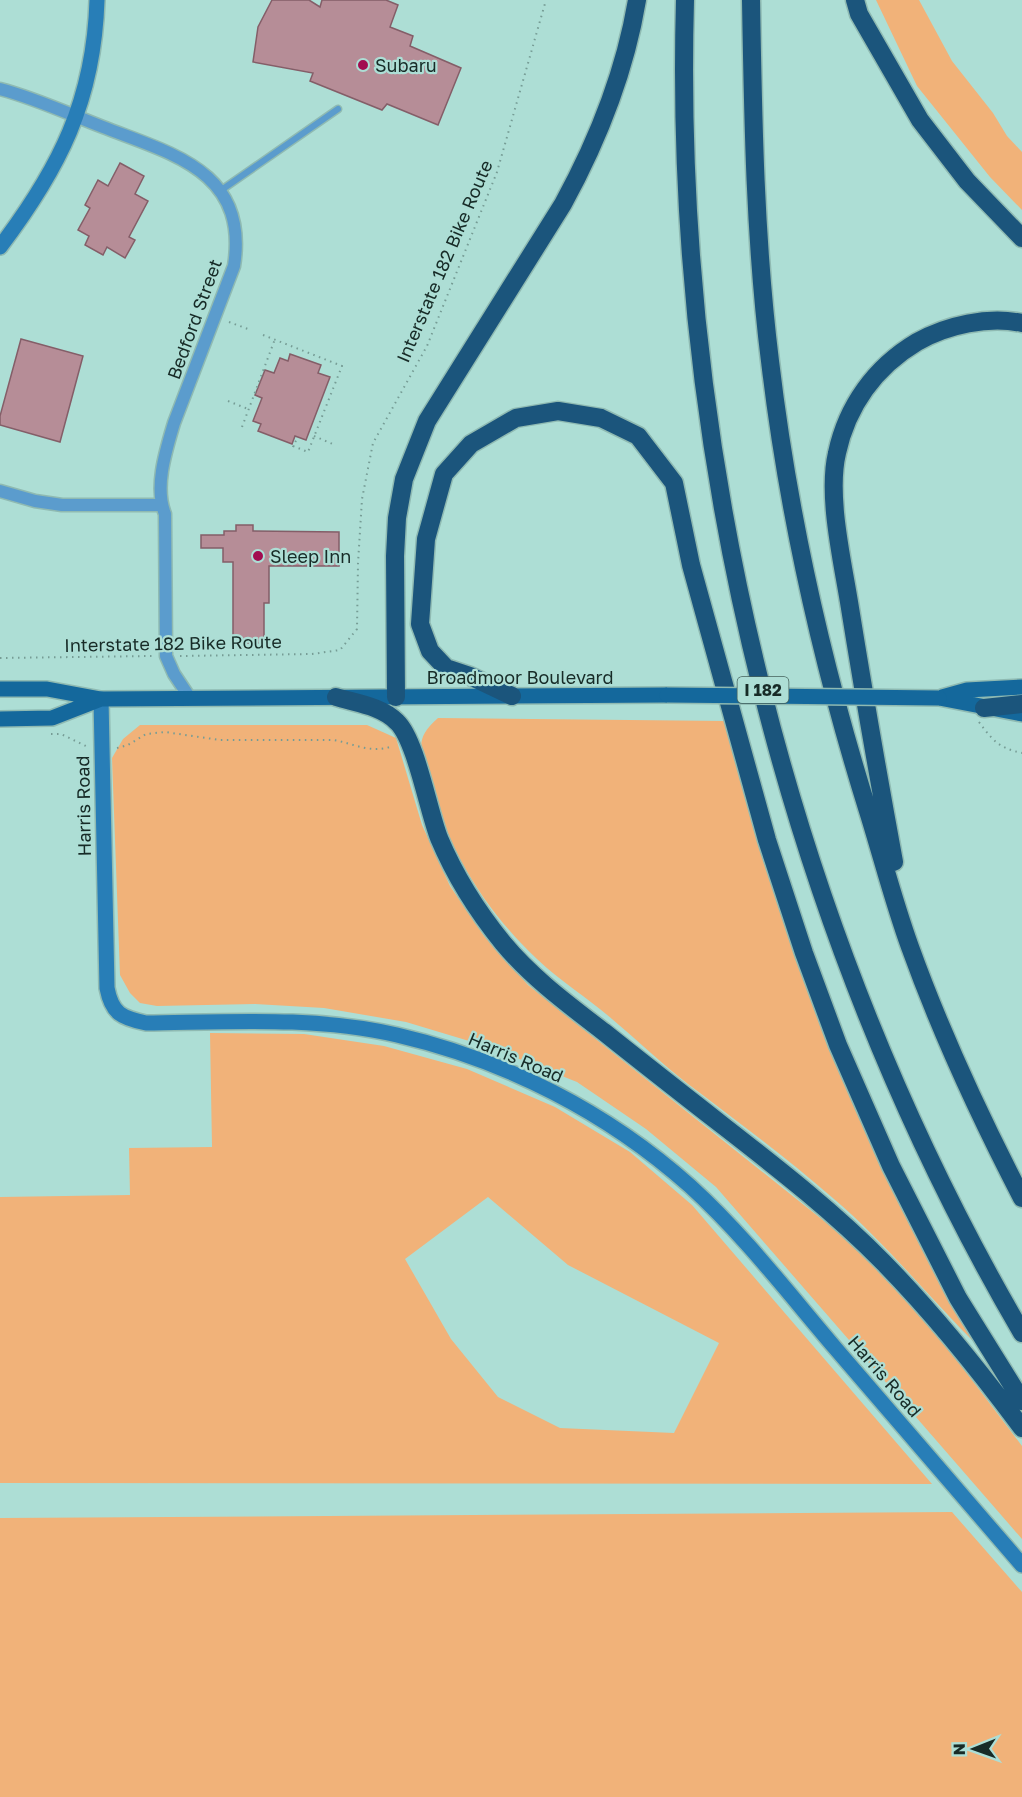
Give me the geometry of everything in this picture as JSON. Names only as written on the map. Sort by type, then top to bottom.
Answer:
[{"type":"highway","points":[[396,697],[395,556],[397,518],[404,479],[427,422],[581,170],[613,92],[627,46],[637,0]]},
{"type":"highway","name":"I 182","points":[[685,0],[687,168],[699,330],[714,445],[736,571],[773,733],[816,872],[872,1024],[938,1173],[1022,1333]]},
{"type":"highway","points":[[751,0],[752,120],[756,212],[770,360],[782,454],[822,646],[851,757],[910,946],[972,1095],[1022,1198]]},
{"type":"highway","points":[[855,0],[859,14],[920,120],[967,181],[1022,238]]},
{"type":"highway","points":[[910,946],[875,761],[844,574],[834,489],[836,455],[854,405],[865,387],[878,372],[906,348],[923,338],[954,327],[994,321],[1022,323]]},
{"type":"highway","points":[[512,696],[470,676],[446,668],[430,651],[420,624],[426,539],[444,474],[471,444],[516,418],[558,411],[601,418],[638,436],[674,483],[691,566],[767,840],[804,953],[838,1045],[891,1166],[957,1298],[1022,1401]]},
{"type":"highway","points":[[336,697],[376,708],[398,722],[411,745],[439,836],[456,874],[479,912],[506,946],[562,999],[781,1171],[874,1252],[931,1313],[987,1380],[1022,1428]]},
{"type":"highway","points":[[980,713],[1022,704]]},
{"type":"main road","name":"Broadmoor Boulevard","points":[[0,689],[47,689],[101,699],[668,695],[939,698],[967,690],[1022,687]]},
{"type":"main road","name":"Broadmoor Boulevard","points":[[939,698],[980,713],[1022,714]]},
{"type":"main road","name":"Broadmoor Boulevard","points":[[0,719],[52,718],[101,699]]},
{"type":"street","points":[[0,247],[47,180],[68,138],[91,60],[97,0]]},
{"type":"street","name":"Bedford Street","points":[[0,89],[191,163],[202,171],[220,191],[234,221],[237,250],[234,266],[168,441],[162,473],[161,505],[165,514],[166,656],[174,674],[190,698]]},
{"type":"street","points":[[0,491],[35,501],[62,505],[161,505]]},
{"type":"street","name":"Harris Road","points":[[101,699],[107,988],[111,1005],[118,1014],[146,1023],[284,1021],[358,1028],[396,1035],[479,1060],[507,1071],[558,1094],[590,1112],[657,1159],[717,1213],[1022,1565]]},
{"type":"lane","points":[[220,191],[339,109]]},
{"type":"path","name":"Interstate 182 Bike Route","points":[[0,658],[312,654],[340,650],[357,629],[362,499],[373,443],[427,346],[497,172],[546,0]]},
{"type":"path","points":[[229,322],[248,329]]},
{"type":"path","points":[[263,334],[342,366],[308,452],[294,446],[297,439]]},
{"type":"path","points":[[243,427],[275,339]]},
{"type":"path","points":[[228,401],[248,409]]},
{"type":"path","points":[[314,436],[335,445]]},
{"type":"path","points":[[980,713],[992,740],[1005,750],[1022,753]]},
{"type":"path","points":[[51,734],[61,734],[90,748],[116,748],[128,745],[146,734],[165,732],[220,740],[334,740],[346,742],[360,749],[376,750],[398,743]]},
{"type":"shaded area","points":[[876,0],[919,0],[952,61],[993,113],[1007,136],[1022,152],[1022,210],[990,177],[917,86]]},
{"type":"shaded area","points":[[438,718],[726,721],[767,866],[980,1348],[890,1253],[834,1199],[678,1076],[603,1011],[546,967],[519,941],[471,879],[458,856],[438,808],[421,748],[424,734]]},
{"type":"shaded area","points":[[140,725],[367,725],[396,738],[422,825],[450,886],[484,936],[528,985],[849,1241],[934,1330],[1022,1446],[1022,1539],[716,1187],[646,1129],[577,1082],[489,1047],[406,1022],[324,1008],[255,1004],[157,1006],[140,1003],[130,993],[120,975],[112,758],[123,739]]},
{"type":"shaded area","points":[[210,1033],[304,1034],[384,1046],[467,1069],[555,1107],[630,1152],[692,1205],[932,1484],[0,1483],[0,1197],[130,1195],[129,1148],[212,1147]],"holes":[[[488,1197],[568,1265],[719,1343],[674,1433],[560,1428],[498,1397],[451,1339],[405,1259]]]},
{"type":"shaded area","points":[[952,1512],[1022,1592],[1022,1797],[0,1797],[0,1518]]},
{"type":"building","name":"Subaru","points":[[272,0],[309,0],[320,7],[322,0],[386,0],[398,5],[390,27],[413,36],[410,46],[461,68],[438,125],[387,104],[382,110],[310,81],[313,73],[253,62],[258,27]]},
{"type":"building","points":[[120,163],[144,176],[135,194],[148,201],[129,237],[135,240],[125,258],[107,247],[103,255],[85,245],[89,236],[78,230],[90,208],[85,205],[98,180],[108,186]]},
{"type":"building","points":[[21,339],[83,356],[60,442],[0,425],[0,416]]},
{"type":"building","points":[[290,354],[321,365],[318,373],[330,377],[306,440],[295,436],[292,444],[258,431],[261,424],[253,421],[262,398],[255,395],[265,370],[274,373],[280,358],[288,361]]},
{"type":"building","points":[[236,525],[253,525],[253,531],[339,532],[339,566],[269,566],[269,603],[264,603],[264,643],[233,643],[233,562],[223,562],[223,548],[201,548],[201,535],[224,535],[224,531],[236,531]]},
{"type":"place","name":"Subaru","points":[[363,65]]},
{"type":"place","name":"Sleep Inn","points":[[258,556]]}]
